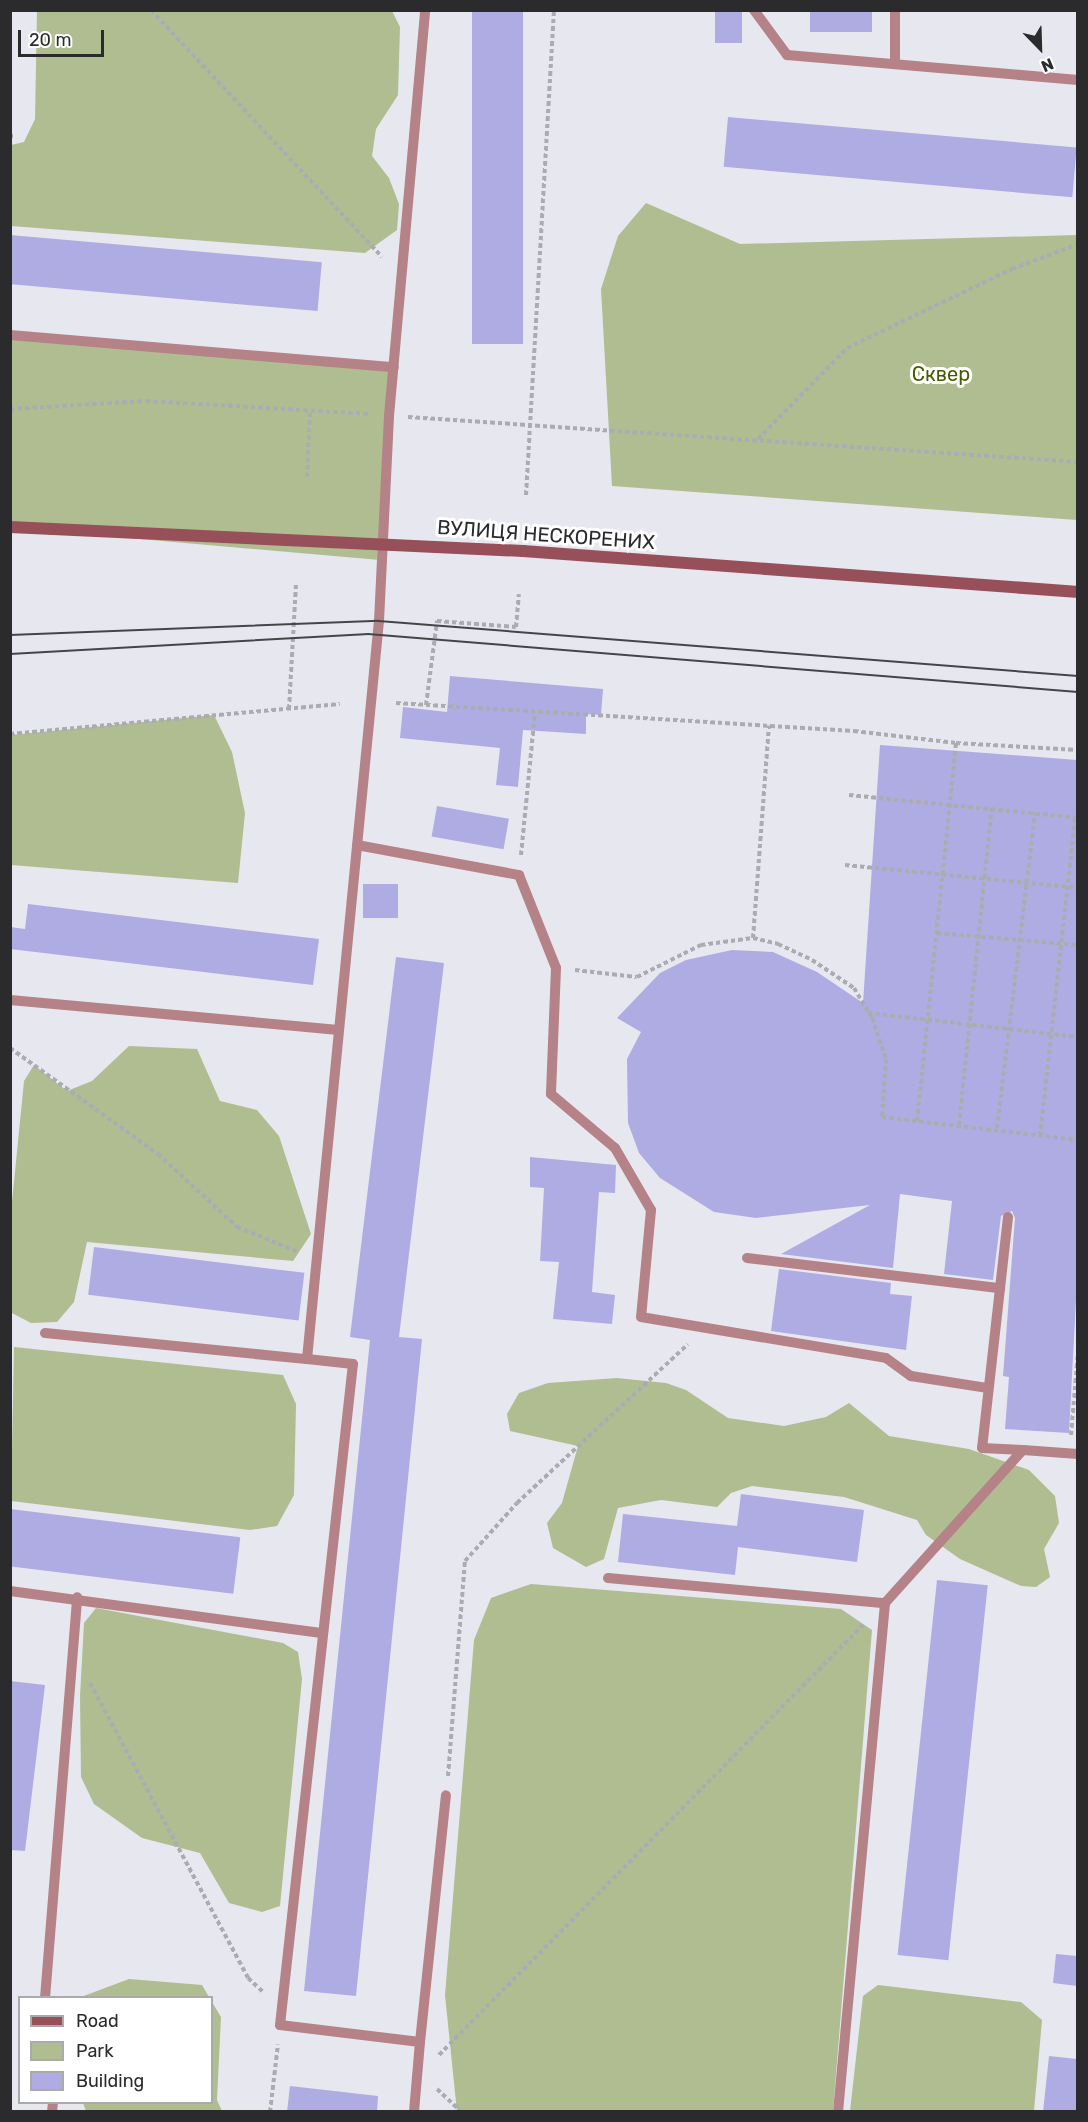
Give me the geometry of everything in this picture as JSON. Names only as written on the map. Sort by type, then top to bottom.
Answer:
[{"type":"main road","name":"ВУЛИЦЯ НЕСКОРЕНИХ","points":[[10,527],[382,544],[1077,592]]},
{"type":"lane","points":[[307,1359],[357,845],[382,544],[389,416],[425,10]]},
{"type":"lane","points":[[754,10],[788,55],[1077,80]]},
{"type":"lane","points":[[895,10],[895,63]]},
{"type":"lane","points":[[10,335],[394,367]]},
{"type":"lane","points":[[357,845],[519,875],[556,968],[551,1094],[615,1148],[651,1210],[641,1317],[886,1358],[911,1376],[988,1388]]},
{"type":"lane","points":[[10,1000],[339,1030]]},
{"type":"lane","points":[[1008,1217],[982,1448],[1073,1454]]},
{"type":"lane","points":[[747,1258],[1000,1288]]},
{"type":"lane","points":[[45,1333],[353,1364],[321,1633],[280,2025],[420,2042]]},
{"type":"lane","points":[[838,2112],[885,1603],[1023,1450]]},
{"type":"lane","points":[[608,1578],[885,1603]]},
{"type":"lane","points":[[10,1591],[77,1597],[321,1633]]},
{"type":"lane","points":[[45,1996],[77,1597]]},
{"type":"lane","points":[[414,2112],[446,1795]]},
{"type":"path","points":[[151,10],[401,278]]},
{"type":"path","points":[[526,495],[554,10]]},
{"type":"path","points":[[758,440],[847,348],[1012,269],[1077,244]]},
{"type":"path","points":[[10,409],[146,401],[530,422],[1077,462]]},
{"type":"path","points":[[307,477],[310,410]]},
{"type":"path","points":[[289,709],[296,582]]},
{"type":"path","points":[[426,705],[437,621],[516,627],[519,594]]},
{"type":"path","points":[[396,703],[769,726],[956,743],[1077,750]]},
{"type":"path","points":[[10,734],[340,704]]},
{"type":"path","points":[[519,875],[535,713]]},
{"type":"path","points":[[753,938],[769,726]]},
{"type":"path","points":[[917,1121],[956,743]]},
{"type":"path","points":[[849,795],[951,803],[1076,818],[1040,1136]]},
{"type":"path","points":[[959,1125],[992,808]]},
{"type":"path","points":[[997,1128],[1035,813]]},
{"type":"path","points":[[844,865],[1077,888]]},
{"type":"path","points":[[937,933],[1077,945]]},
{"type":"path","points":[[556,968],[637,977],[701,945],[753,938],[778,944],[834,972],[854,988],[868,1013],[886,1059],[882,1117],[997,1128],[1077,1140]]},
{"type":"path","points":[[868,1013],[1077,1037]]},
{"type":"path","points":[[10,1048],[158,1154],[237,1227],[317,1260]]},
{"type":"path","points":[[446,1795],[465,1561],[517,1503],[704,1329]]},
{"type":"path","points":[[1073,1454],[1077,1351]]},
{"type":"path","points":[[462,2112],[419,2076],[885,1603]]},
{"type":"path","points":[[73,1650],[248,1978],[282,2010]]},
{"type":"path","points":[[270,2112],[280,2025]]},
{"type":"green space","points":[[37,11],[392,11],[400,27],[398,95],[376,129],[372,156],[389,178],[399,204],[397,230],[365,253],[11,226],[11,145],[24,142],[35,119]]},
{"type":"green space","name":"Сквер","points":[[646,203],[740,244],[1077,235],[1077,520],[612,486],[601,289],[618,236]]},
{"type":"green space","points":[[11,335],[394,368],[377,560],[10,528]]},
{"type":"green space","points":[[214,715],[232,752],[245,813],[238,883],[11,865],[11,735]]},
{"type":"green space","points":[[129,1046],[197,1049],[220,1101],[257,1110],[279,1136],[311,1234],[293,1261],[87,1242],[74,1302],[57,1322],[31,1323],[10,1312],[11,1212],[24,1081],[34,1065],[67,1091],[92,1081]]},
{"type":"green space","points":[[14,1347],[283,1375],[296,1404],[294,1495],[277,1526],[250,1530],[11,1501]]},
{"type":"green space","points":[[617,1378],[666,1383],[686,1390],[728,1418],[784,1426],[826,1417],[849,1403],[889,1436],[969,1449],[1029,1470],[1055,1496],[1059,1523],[1044,1549],[1050,1577],[1036,1587],[1021,1586],[960,1559],[926,1535],[917,1520],[844,1497],[752,1486],[731,1493],[717,1507],[661,1500],[618,1508],[604,1559],[586,1567],[553,1548],[547,1523],[562,1503],[578,1446],[510,1431],[507,1414],[519,1393],[548,1383]]},
{"type":"green space","points":[[531,1584],[841,1609],[872,1630],[833,2111],[457,2112],[445,1995],[474,1640],[491,1598]]},
{"type":"green space","points":[[96,1608],[283,1643],[298,1652],[302,1679],[280,1906],[262,1912],[229,1903],[200,1853],[142,1838],[94,1804],[81,1777],[80,1696],[84,1623]]},
{"type":"green space","points":[[129,1979],[202,1985],[208,1996],[84,1996]]},
{"type":"green space","points":[[878,1985],[1021,2002],[1042,2020],[1034,2111],[850,2111],[863,1996]]},
{"type":"green space","points":[[213,2004],[221,2017],[217,2100],[222,2111],[86,2111],[83,2104],[213,2104]]},
{"type":"building","points":[[472,10],[523,10],[523,344],[472,344]]},
{"type":"building","points":[[715,10],[742,10],[742,43],[715,43]]},
{"type":"building","points":[[810,10],[872,10],[872,32],[810,32]]},
{"type":"building","points":[[728,117],[1077,148],[1072,197],[724,167]]},
{"type":"building","points":[[10,235],[322,262],[318,311],[10,284]]},
{"type":"building","points":[[450,676],[603,689],[601,715],[586,714],[586,734],[523,730],[518,787],[496,785],[500,748],[400,738],[403,707],[447,712]]},
{"type":"building","points":[[880,745],[1077,760],[1077,1281],[1069,1433],[1005,1429],[1009,1377],[1003,1376],[1015,1218],[1012,1211],[1001,1216],[993,1280],[944,1274],[952,1201],[900,1194],[893,1268],[781,1254],[870,1205],[756,1218],[714,1212],[660,1178],[639,1153],[628,1123],[627,1059],[641,1032],[617,1018],[660,973],[686,960],[732,950],[773,952],[817,972],[863,1003]]},
{"type":"building","points":[[437,806],[509,819],[504,849],[432,837]]},
{"type":"building","points":[[363,884],[398,884],[398,918],[363,918]]},
{"type":"building","points":[[28,904],[319,939],[313,985],[10,949],[10,927],[25,929]]},
{"type":"building","points":[[396,957],[444,963],[399,1337],[422,1339],[356,1996],[304,1991],[370,1340],[350,1337]]},
{"type":"building","points":[[530,1157],[616,1165],[615,1193],[599,1192],[592,1292],[615,1295],[612,1324],[553,1319],[559,1262],[540,1261],[544,1188],[530,1187]]},
{"type":"building","points":[[94,1247],[304,1273],[299,1320],[88,1295]]},
{"type":"building","points":[[779,1269],[891,1283],[890,1294],[912,1296],[906,1350],[771,1331]]},
{"type":"building","points":[[741,1494],[864,1510],[857,1562],[738,1547],[735,1575],[618,1562],[623,1514],[737,1526]]},
{"type":"building","points":[[10,1509],[240,1537],[233,1594],[10,1566]]},
{"type":"building","points":[[937,1580],[988,1585],[948,1960],[898,1955]]},
{"type":"building","points":[[10,1681],[45,1685],[25,1851],[10,1850]]},
{"type":"building","points":[[1056,1954],[1077,1956],[1077,1986],[1053,1983]]},
{"type":"building","points":[[1049,2056],[1077,2059],[1077,2112],[1043,2112]]},
{"type":"building","points":[[290,2086],[378,2096],[377,2112],[287,2112]]},
{"type":"tram line","points":[[10,635],[379,621],[1078,676]]},
{"type":"tram line","points":[[10,654],[368,634],[1078,692]]}]
